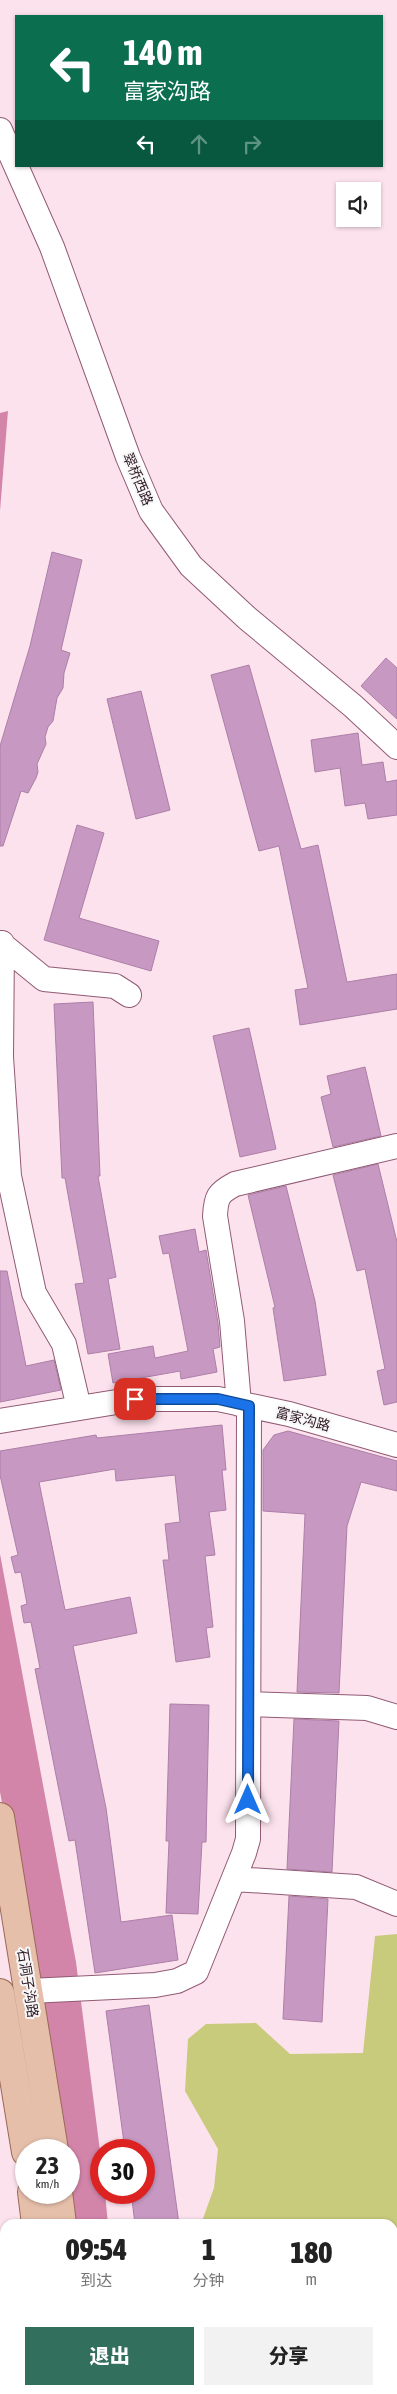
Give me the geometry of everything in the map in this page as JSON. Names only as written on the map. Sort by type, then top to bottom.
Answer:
[{"type":"main road","name":"石洞子沟路","points":[[0,1817],[32,1991],[52,2139]]},
{"type":"main road","name":"石洞子沟路","points":[[0,1993],[4,2039],[23,2139]]},
{"type":"main road","points":[[34,2204],[35,2219]]},
{"type":"main road","points":[[60,2204],[61,2219]]},
{"type":"street","name":"翠桥西路","points":[[0,130],[15,164]]},
{"type":"street","name":"翠桥西路","points":[[16,167],[52,247],[128,457],[152,511],[191,566],[247,618],[353,706],[397,747]]},
{"type":"street","points":[[1,943],[44,978],[115,986],[129,995]]},
{"type":"street","points":[[1,943],[1,1057],[9,1176],[34,1293],[64,1344],[79,1408]]},
{"type":"street","points":[[32,1991],[155,1985],[178,1981],[196,1972],[234,1879],[248,1839],[249,1704],[244,1405],[214,1216],[216,1203],[221,1191],[235,1184],[397,1146]]},
{"type":"street","name":"富家沟路","points":[[0,1421],[135,1399],[218,1399],[289,1414],[397,1445]]},
{"type":"street","points":[[249,1704],[367,1708],[397,1717]]},
{"type":"street","points":[[234,1879],[356,1887],[397,1904]]},
{"type":"green space","points":[[397,1934],[397,2219],[203,2219],[214,2188],[218,2149],[185,2091],[188,2039],[206,2024],[256,2023],[290,2054],[363,2053],[375,1936]]},
{"type":"shaded area","points":[[8,411],[0,511],[0,413]]},
{"type":"shaded area","points":[[0,1554],[76,1962],[98,2139],[90,2139],[90,2204],[106,2204],[108,2219],[72,2219],[71,2204],[80,2204],[80,2139],[65,2139],[0,1792]]},
{"type":"building","points":[[52,552],[82,560],[61,650],[70,653],[64,673],[63,688],[57,698],[53,721],[48,727],[45,737],[46,744],[37,764],[38,772],[36,778],[28,793],[21,791],[3,846],[0,846],[0,746],[30,646]]},
{"type":"building","points":[[386,658],[397,668],[397,719],[361,686]]},
{"type":"building","points":[[249,665],[301,849],[318,845],[347,982],[397,974],[397,1009],[300,1025],[295,990],[308,988],[279,846],[259,851],[211,675]]},
{"type":"building","points":[[141,691],[170,810],[136,819],[107,699]]},
{"type":"building","points":[[358,733],[362,765],[383,762],[386,782],[397,780],[397,815],[368,819],[365,803],[345,806],[340,768],[315,772],[311,740]]},
{"type":"building","points":[[77,825],[104,833],[79,918],[159,941],[151,971],[44,940]]},
{"type":"building","points":[[93,1002],[100,1176],[98,1176],[116,1277],[108,1279],[120,1349],[88,1354],[75,1284],[84,1283],[65,1178],[62,1178],[54,1004]]},
{"type":"building","points":[[249,1028],[276,1149],[240,1157],[213,1036]]},
{"type":"building","points":[[365,1067],[381,1136],[333,1147],[321,1097],[331,1094],[327,1076]]},
{"type":"building","points":[[378,1164],[397,1242],[397,1402],[384,1405],[377,1371],[385,1369],[365,1269],[357,1271],[333,1175]]},
{"type":"building","points":[[286,1186],[315,1301],[326,1375],[284,1381],[273,1308],[275,1307],[248,1195]]},
{"type":"building","points":[[195,1229],[199,1252],[206,1250],[218,1323],[220,1347],[213,1349],[217,1372],[181,1379],[180,1371],[113,1383],[108,1354],[153,1346],[155,1358],[188,1351],[169,1253],[163,1254],[159,1236]]},
{"type":"building","points":[[0,1271],[7,1271],[26,1366],[54,1360],[61,1390],[0,1402]]},
{"type":"building","points":[[222,1425],[226,1470],[222,1470],[226,1510],[209,1512],[215,1555],[205,1556],[213,1627],[206,1628],[210,1657],[176,1662],[163,1560],[169,1560],[165,1524],[180,1522],[175,1475],[116,1481],[115,1469],[39,1482],[65,1610],[130,1597],[137,1633],[73,1646],[106,1808],[121,1922],[172,1915],[178,1960],[95,1973],[75,1840],[69,1841],[35,1669],[40,1668],[31,1622],[24,1623],[21,1606],[27,1604],[21,1572],[15,1573],[11,1557],[18,1555],[0,1475],[0,1451],[96,1435],[97,1438]]},
{"type":"building","points":[[288,1431],[397,1461],[397,1491],[361,1482],[347,1526],[339,1693],[297,1692],[305,1514],[263,1511],[263,1450],[274,1435]]},
{"type":"building","points":[[170,1704],[209,1705],[206,1842],[202,1842],[198,1914],[166,1913],[169,1841],[166,1841]]},
{"type":"building","points":[[294,1719],[339,1721],[332,1872],[287,1869]]},
{"type":"building","points":[[289,1896],[328,1899],[322,2022],[283,2019]]},
{"type":"building","points":[[149,2005],[178,2219],[134,2219],[132,2204],[155,2204],[155,2139],[123,2139],[106,2011]]},
{"type":"route","points":[[135,1399],[218,1399],[249,1406],[248,1800]]}]
